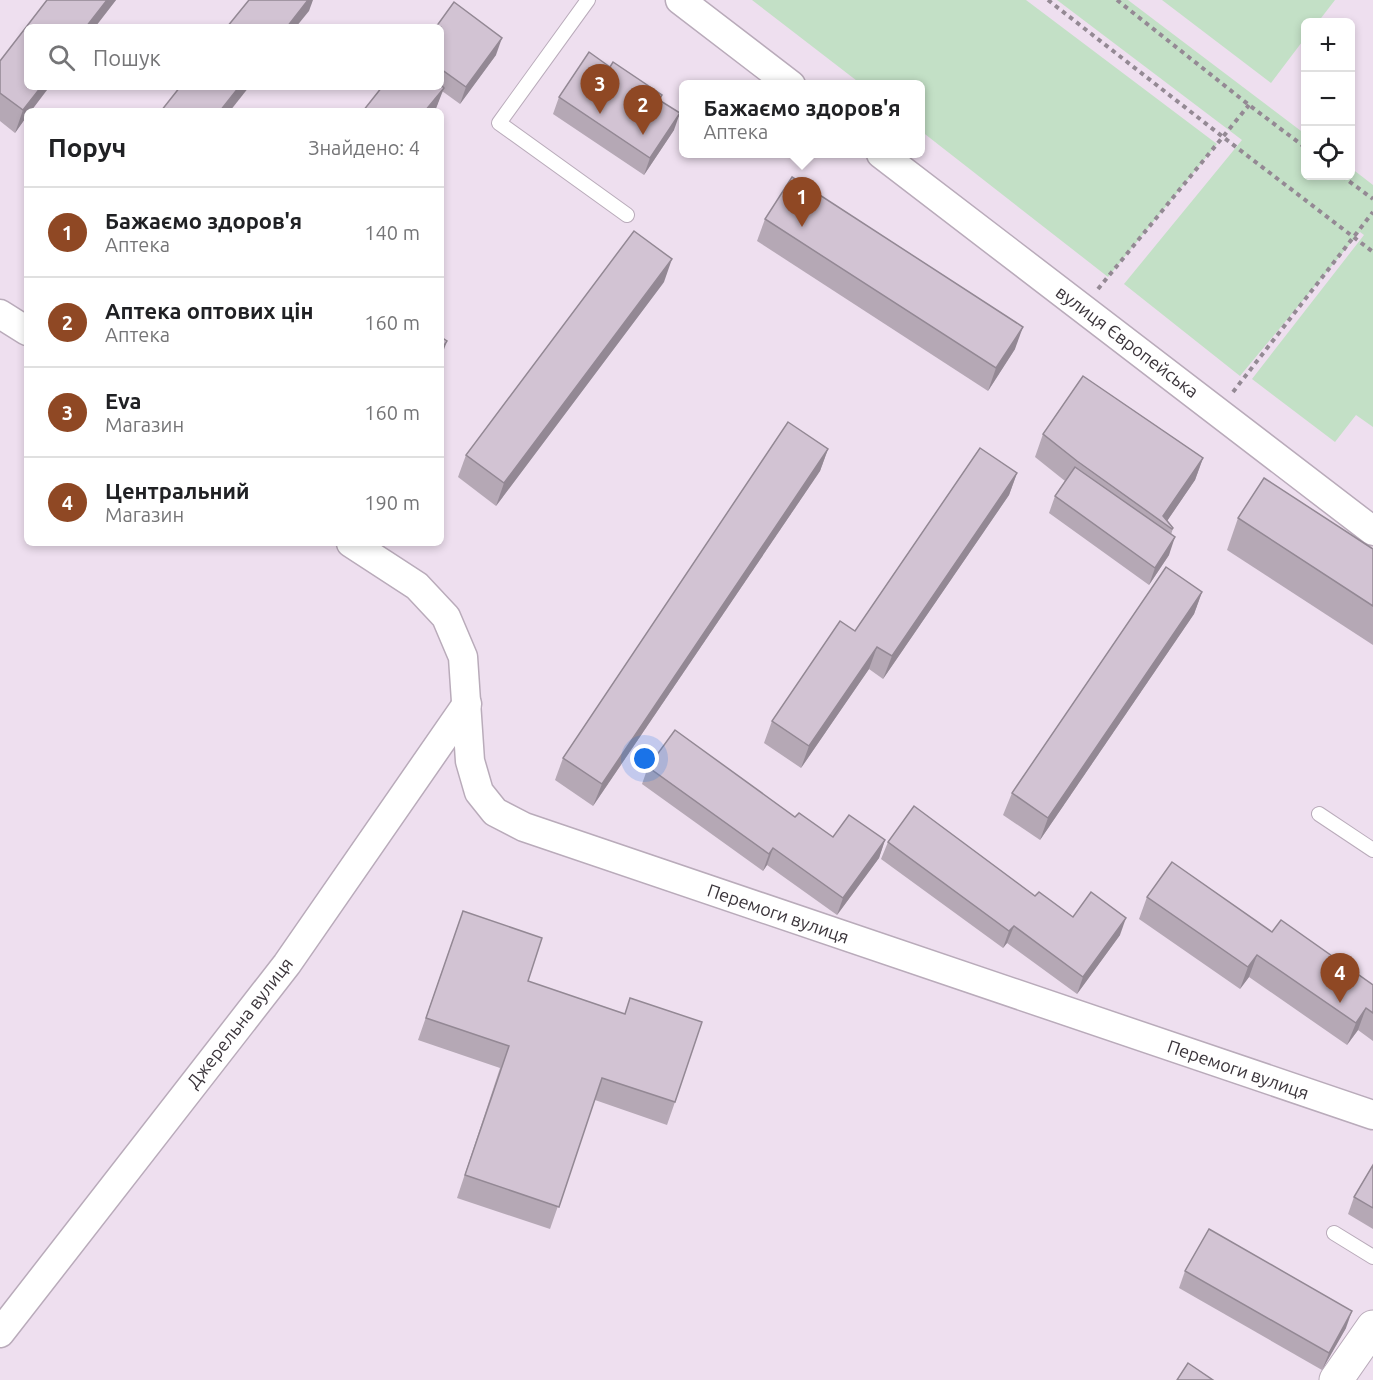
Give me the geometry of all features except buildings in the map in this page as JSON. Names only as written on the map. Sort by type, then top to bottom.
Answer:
[{"type":"main road","points":[[1336,1380],[1373,1327]]},
{"type":"street","points":[[680,0],[786,80]]},
{"type":"street","name":"вулиця Європейська","points":[[888,158],[1373,531]]},
{"type":"street","points":[[0,314],[24,329]]},
{"type":"street","name":"Перемоги вулиця","points":[[356,546],[417,586],[446,617],[463,657],[470,761],[479,792],[495,812],[524,827],[1373,1115]]},
{"type":"street","name":"Джерельна вулиця","points":[[0,1333],[287,964],[466,704]]},
{"type":"lane","points":[[588,0],[499,123],[627,215]]},
{"type":"lane","points":[[1319,814],[1373,850]]},
{"type":"lane","points":[[1334,1233],[1373,1257]]},
{"type":"path","points":[[1048,0],[1373,252]]},
{"type":"path","points":[[1117,0],[1301,145]]},
{"type":"path","points":[[1083,308],[1249,105]]},
{"type":"path","points":[[1347,180],[1373,199]]},
{"type":"path","points":[[1218,412],[1373,212]]},
{"type":"green space","points":[[752,0],[1026,0],[1217,144],[1108,277],[925,134],[925,80],[856,80]]},
{"type":"green space","points":[[1057,0],[1128,0],[1301,131],[1301,180],[1355,180],[1355,171],[1373,185],[1373,427],[1356,415],[1335,442],[1252,379],[1364,235],[1360,232],[1240,376],[1124,284],[1242,140]]},
{"type":"green space","points":[[1162,0],[1335,0],[1321,18],[1301,18],[1301,43],[1271,83]]},
{"type":"place","name":"Eva","points":[[600,114]]},
{"type":"place","name":"Аптека оптових цін","points":[[643,135]]},
{"type":"place","name":"Бажаємо здоров'я","points":[[802,227]]},
{"type":"place","name":"Центральний","points":[[1340,1003]]}]
